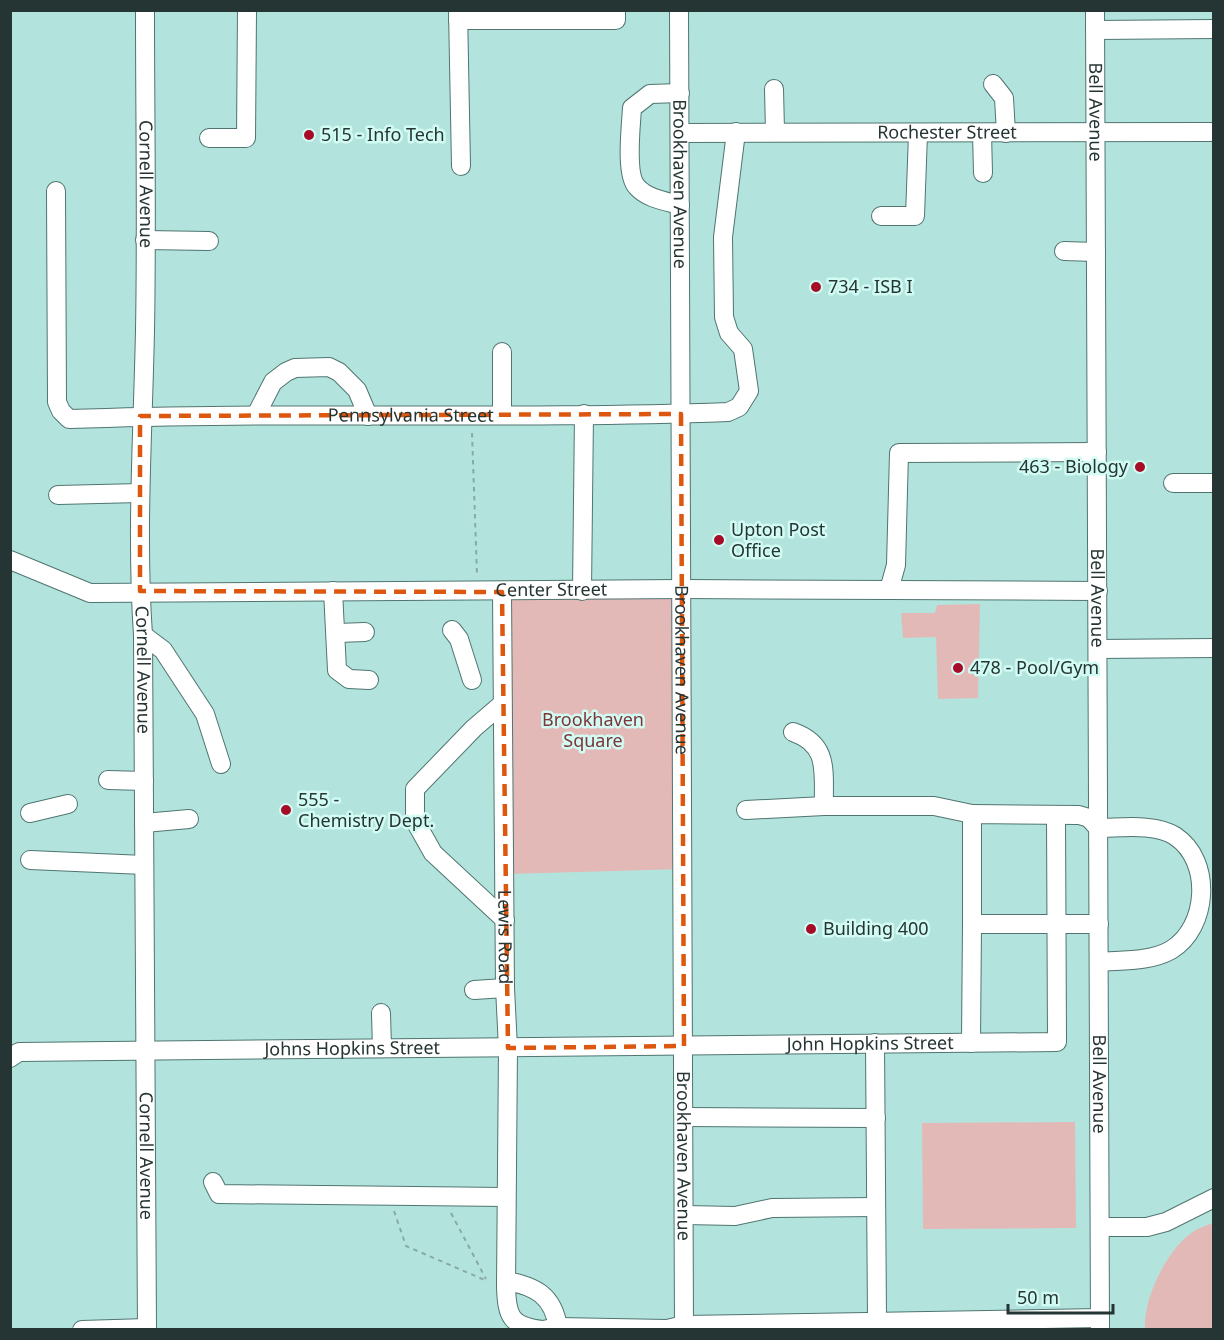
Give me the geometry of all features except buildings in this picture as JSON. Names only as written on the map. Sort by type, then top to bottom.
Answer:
[{"type":"street","name":"Cornell Avenue","points":[[145,10],[145,240],[140,591],[143,635],[147,1329]]},
{"type":"street","points":[[209,138],[246,138],[247,10]]},
{"type":"street","points":[[461,166],[458,15],[616,20],[616,10]]},
{"type":"street","name":"Brookhaven Avenue","points":[[679,10],[684,1327]]},
{"type":"street","name":"Bell Avenue","points":[[1095,10],[1100,1324]]},
{"type":"street","points":[[1095,30],[1214,29]]},
{"type":"street","points":[[993,84],[1004,98],[1006,133]]},
{"type":"street","points":[[774,89],[775,131]]},
{"type":"street","points":[[680,93],[650,94],[632,108],[631,176],[636,187],[655,199],[680,205]]},
{"type":"street","name":"Rochester Street","points":[[680,133],[775,131],[918,134],[1214,132]]},
{"type":"street","name":"Pennsylvania Street","points":[[56,191],[57,402],[61,411],[69,418],[728,412],[739,407],[749,391],[743,349],[729,333],[724,317],[723,237],[736,132]]},
{"type":"street","points":[[982,133],[983,173]]},
{"type":"street","points":[[882,216],[915,216],[918,134]]},
{"type":"street","points":[[145,240],[209,241]]},
{"type":"street","points":[[1064,251],[1096,252]]},
{"type":"street","points":[[502,352],[502,414]]},
{"type":"street","points":[[256,415],[273,382],[286,372],[295,368],[329,367],[339,372],[357,390],[368,416]]},
{"type":"street","points":[[582,591],[584,414]]},
{"type":"street","points":[[889,590],[896,565],[899,453],[1097,453]]},
{"type":"street","points":[[1173,483],[1214,483]]},
{"type":"street","points":[[58,495],[140,493]]},
{"type":"street","name":"Center Street","points":[[10,560],[90,593],[682,589],[1098,591]]},
{"type":"street","points":[[333,591],[337,633],[337,670],[349,679],[369,680]]},
{"type":"street","name":"Lewis Road","points":[[502,592],[505,988],[508,1048],[506,1197],[500,1283],[514,1322],[525,1328],[548,1329]]},
{"type":"street","points":[[452,630],[459,639],[467,680],[502,681]]},
{"type":"street","points":[[337,633],[365,632]]},
{"type":"street","points":[[143,635],[163,650],[205,714],[221,764]]},
{"type":"street","points":[[1098,649],[1214,648]]},
{"type":"street","points":[[502,704],[474,728],[415,789],[415,820],[433,853],[505,920]]},
{"type":"street","points":[[793,732],[807,737],[818,747],[823,762],[824,806]]},
{"type":"street","points":[[108,780],[144,781]]},
{"type":"street","points":[[30,813],[68,804]]},
{"type":"street","points":[[746,810],[824,806],[934,806],[972,814],[1079,815],[1089,819],[1098,828],[1161,831],[1174,836],[1189,848],[1197,863],[1200,877],[1200,909],[1191,933],[1170,950],[1142,959],[1099,962]]},
{"type":"street","points":[[971,1043],[972,814]]},
{"type":"street","points":[[1056,816],[1057,924]]},
{"type":"street","points":[[144,823],[189,819]]},
{"type":"street","points":[[30,860],[144,865]]},
{"type":"street","points":[[972,924],[1099,924]]},
{"type":"street","name":"John Hopkins Street","points":[[684,1046],[1056,1042],[1057,924]]},
{"type":"street","points":[[474,990],[505,988]]},
{"type":"street","points":[[381,1013],[382,1048]]},
{"type":"street","points":[[875,1043],[877,1320]]},
{"type":"street","name":"Johns Hopkins Street","points":[[13,1052],[684,1046]]},
{"type":"street","points":[[684,1118],[876,1118]]},
{"type":"street","points":[[213,1182],[219,1194],[506,1197]]},
{"type":"street","points":[[1100,1227],[1147,1227],[1166,1222],[1214,1198]]},
{"type":"street","points":[[684,1215],[735,1216],[779,1208],[876,1207]]},
{"type":"street","points":[[500,1283],[522,1283],[545,1296],[555,1310],[548,1329],[667,1329],[877,1320],[1100,1324]]},
{"type":"street","points":[[82,1329],[147,1329]]},
{"type":"path","points":[[471,415],[478,592]]},
{"type":"path","points":[[388,1194],[406,1246],[500,1283]]},
{"type":"path","points":[[452,1195],[451,1217],[500,1283]]},
{"type":"highlighted area","points":[[681,414],[684,1046],[508,1048],[502,592],[140,591],[140,416]]},
{"type":"shaded area","points":[[11,11],[1213,11],[1213,1329],[11,1329]]},
{"type":"green space","name":"Brookhaven Square","points":[[683,589],[684,869],[504,874],[502,592]]},
{"type":"green space","name":"478 - Pool/Gym","points":[[980,604],[978,698],[938,699],[936,637],[903,638],[901,613],[935,613],[937,605]]},
{"type":"green space","points":[[1075,1122],[1076,1228],[923,1229],[922,1123]]},
{"type":"green space","points":[[1213,1223],[1213,1329],[1145,1329],[1148,1303],[1167,1260],[1186,1238],[1198,1229]]},
{"type":"place","name":"515 - Info Tech","points":[[309,135]]},
{"type":"place","name":"734 - ISB I","points":[[816,287]]},
{"type":"place","name":"463 - Biology","points":[[1140,467]]},
{"type":"place","name":"Upton Post Office","points":[[719,540]]},
{"type":"place","name":"478 - Pool/Gym","points":[[958,668]]},
{"type":"place","name":"555 - Chemistry Dept.","points":[[286,810]]},
{"type":"place","name":"Building 400","points":[[811,929]]}]
